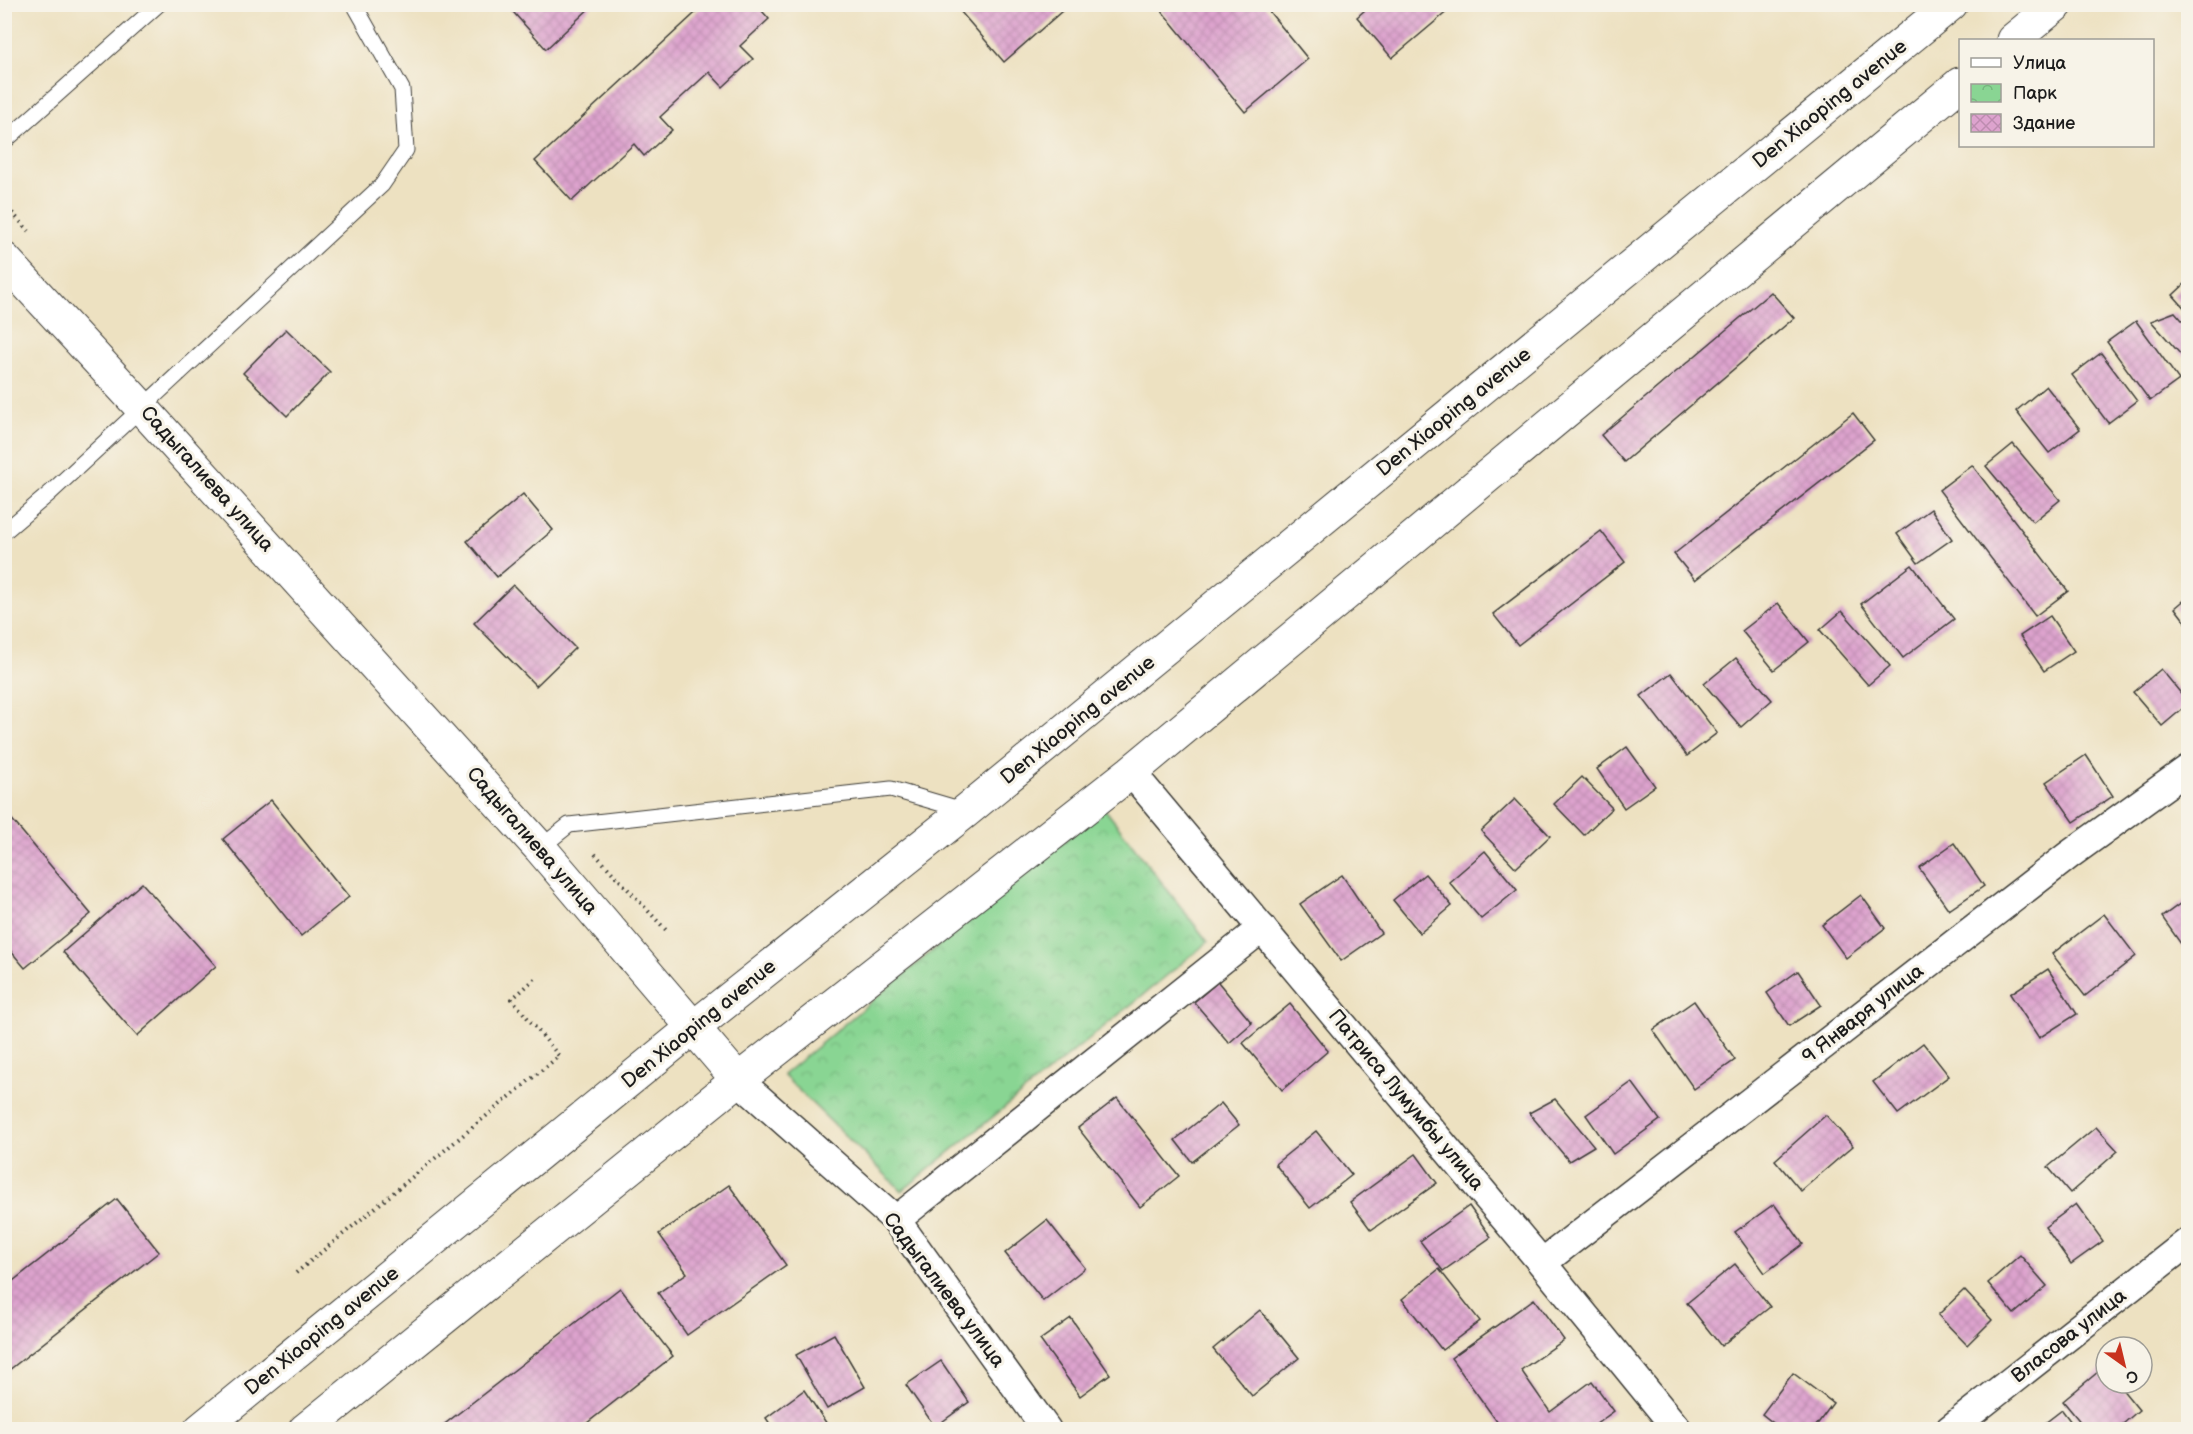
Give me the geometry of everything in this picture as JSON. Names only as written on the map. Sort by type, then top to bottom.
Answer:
[{"type":"main road","name":"Den Xiaoping avenue","points":[[200,1430],[693,1028],[966,811],[1951,4]]},
{"type":"main road","points":[[2014,39],[2056,4]]},
{"type":"main road","points":[[305,1430],[738,1080],[1131,772],[1959,85]]},
{"type":"main road","name":"Садыгалиева улица","points":[[14,274],[142,408],[540,848],[738,1080]]},
{"type":"street","name":"9 Января улица","points":[[1542,1263],[2069,855],[2188,769]]},
{"type":"street","name":"Патриса Лумумбы улица","points":[[1131,772],[1542,1263],[1678,1430]]},
{"type":"street","points":[[896,1220],[1263,928]]},
{"type":"street","name":"Садыгалиева улица","points":[[738,1080],[896,1220],[1047,1430]]},
{"type":"street","name":"Власова улица","points":[[1949,1430],[2188,1242]]},
{"type":"lane","points":[[4,142],[159,4]]},
{"type":"lane","points":[[4,532],[142,408],[382,185],[406,150],[402,89],[354,4]]},
{"type":"lane","points":[[540,848],[569,825],[891,789],[966,811]]},
{"type":"path","points":[[297,1273],[559,1056],[512,999],[536,978]]},
{"type":"green space","points":[[1104,808],[1208,942],[902,1191],[783,1075]]},
{"type":"building","points":[[506,4],[594,4],[546,49]]},
{"type":"building","points":[[705,4],[756,4],[769,19],[740,46],[753,59],[723,87],[709,72],[660,117],[672,130],[644,156],[634,144],[572,201],[535,161]]},
{"type":"building","points":[[954,4],[1070,4],[1004,62]]},
{"type":"building","points":[[1156,4],[1263,4],[1308,59],[1245,112]]},
{"type":"building","points":[[1372,4],[1456,4],[1392,58],[1357,17]]},
{"type":"building","points":[[2188,281],[2188,312],[2173,295]]},
{"type":"building","points":[[1771,292],[1794,318],[1624,462],[1601,435]]},
{"type":"building","points":[[2175,312],[2188,327],[2188,353],[2183,357],[2151,321]]},
{"type":"building","points":[[2136,321],[2179,380],[2150,401],[2107,342]]},
{"type":"building","points":[[286,329],[330,372],[287,416],[243,373]]},
{"type":"building","points":[[2101,353],[2137,401],[2108,423],[2072,375]]},
{"type":"building","points":[[2046,386],[2080,429],[2049,453],[2016,411]]},
{"type":"building","points":[[1853,413],[1874,440],[1695,580],[1674,554]]},
{"type":"building","points":[[2013,444],[2060,500],[2033,522],[1986,466]]},
{"type":"building","points":[[1972,465],[2068,591],[2035,616],[1939,490]]},
{"type":"building","points":[[523,494],[553,530],[497,577],[467,541]]},
{"type":"building","points":[[1931,509],[1952,539],[1918,563],[1897,534]]},
{"type":"building","points":[[1601,531],[1625,562],[1518,645],[1493,614]]},
{"type":"building","points":[[1912,565],[1954,619],[1903,658],[1861,604]]},
{"type":"building","points":[[513,585],[575,648],[536,686],[474,623]]},
{"type":"building","points":[[2188,597],[2188,625],[2175,608]]},
{"type":"building","points":[[1778,603],[1809,642],[1774,670],[1742,631]]},
{"type":"building","points":[[1842,611],[1890,666],[1868,685],[1820,630]]},
{"type":"building","points":[[2050,616],[2074,651],[2044,671],[2020,636]]},
{"type":"building","points":[[1736,658],[1772,700],[1741,727],[1704,684]]},
{"type":"building","points":[[2161,669],[2188,702],[2162,726],[2133,692]]},
{"type":"building","points":[[1671,673],[1717,733],[1687,756],[1641,696]]},
{"type":"building","points":[[1627,747],[1655,786],[1624,808],[1597,769]]},
{"type":"building","points":[[2086,755],[2113,796],[2074,822],[2046,782]]},
{"type":"building","points":[[1582,777],[1612,808],[1584,835],[1554,804]]},
{"type":"building","points":[[1515,799],[1550,836],[1516,868],[1481,831]]},
{"type":"building","points":[[271,800],[349,897],[301,936],[223,839]]},
{"type":"building","points":[[4,810],[91,914],[25,968],[4,943]]},
{"type":"building","points":[[1954,843],[1984,886],[1949,910],[1919,868]]},
{"type":"building","points":[[1485,851],[1517,890],[1481,919],[1449,882]]},
{"type":"building","points":[[1425,874],[1452,906],[1420,933],[1393,900]]},
{"type":"building","points":[[1342,875],[1381,933],[1341,961],[1300,904]]},
{"type":"building","points":[[142,883],[216,966],[137,1036],[63,952]]},
{"type":"building","points":[[1861,895],[1885,928],[1846,958],[1822,925]]},
{"type":"building","points":[[2188,898],[2188,954],[2162,917]]},
{"type":"building","points":[[2104,914],[2136,956],[2085,996],[2052,954]]},
{"type":"building","points":[[2048,969],[2077,1014],[2039,1038],[2010,994]]},
{"type":"building","points":[[1798,971],[1821,1005],[1789,1026],[1767,993]]},
{"type":"building","points":[[1218,982],[1252,1023],[1229,1043],[1194,1002]]},
{"type":"building","points":[[1694,1001],[1735,1060],[1694,1089],[1653,1030]]},
{"type":"building","points":[[1290,1004],[1328,1051],[1282,1090],[1243,1043]]},
{"type":"building","points":[[1923,1043],[1949,1076],[1898,1114],[1873,1082]]},
{"type":"building","points":[[1632,1082],[1660,1120],[1613,1154],[1586,1115]]},
{"type":"building","points":[[1117,1098],[1179,1176],[1140,1207],[1078,1128]]},
{"type":"building","points":[[1555,1099],[1594,1146],[1569,1161],[1529,1113]]},
{"type":"building","points":[[1221,1103],[1239,1125],[1192,1162],[1175,1140]]},
{"type":"building","points":[[1826,1115],[1853,1146],[1801,1191],[1775,1160]]},
{"type":"building","points":[[2096,1127],[2118,1151],[2070,1193],[2048,1167]]},
{"type":"building","points":[[1316,1131],[1352,1175],[1310,1208],[1275,1164]]},
{"type":"building","points":[[1416,1154],[1437,1183],[1371,1230],[1350,1202]]},
{"type":"building","points":[[729,1185],[786,1265],[687,1335],[658,1293],[687,1273],[659,1234]]},
{"type":"building","points":[[117,1199],[159,1252],[4,1374],[4,1288]]},
{"type":"building","points":[[1774,1204],[1803,1244],[1765,1273],[1735,1232]]},
{"type":"building","points":[[2076,1204],[2103,1241],[2071,1264],[2045,1227]]},
{"type":"building","points":[[1469,1206],[1491,1237],[1443,1271],[1420,1241]]},
{"type":"building","points":[[1047,1220],[1085,1268],[1043,1301],[1005,1253]]},
{"type":"building","points":[[2020,1255],[2047,1286],[2014,1314],[1988,1283]]},
{"type":"building","points":[[1735,1264],[1770,1307],[1721,1346],[1687,1303]]},
{"type":"building","points":[[1439,1269],[1480,1321],[1442,1350],[1402,1299]]},
{"type":"building","points":[[620,1288],[673,1356],[578,1430],[437,1430]]},
{"type":"building","points":[[1964,1290],[1992,1320],[1967,1345],[1938,1315]]},
{"type":"building","points":[[1534,1299],[1564,1340],[1521,1370],[1550,1412],[1592,1381],[1614,1411],[1588,1430],[1503,1430],[1451,1358]]},
{"type":"building","points":[[1260,1310],[1299,1358],[1252,1396],[1213,1349]]},
{"type":"building","points":[[1071,1318],[1110,1374],[1080,1396],[1040,1340]]},
{"type":"building","points":[[834,1334],[865,1387],[827,1409],[796,1355]]},
{"type":"building","points":[[941,1361],[969,1402],[935,1427],[906,1385]]},
{"type":"building","points":[[1793,1373],[1833,1403],[1813,1430],[1782,1430],[1762,1414]]},
{"type":"building","points":[[2094,1375],[2094,1395],[2127,1395],[2139,1410],[2116,1430],[2087,1430],[2063,1401]]},
{"type":"building","points":[[804,1390],[831,1430],[774,1430],[766,1418]]},
{"type":"building","points":[[2062,1410],[2077,1430],[2036,1430]]}]
